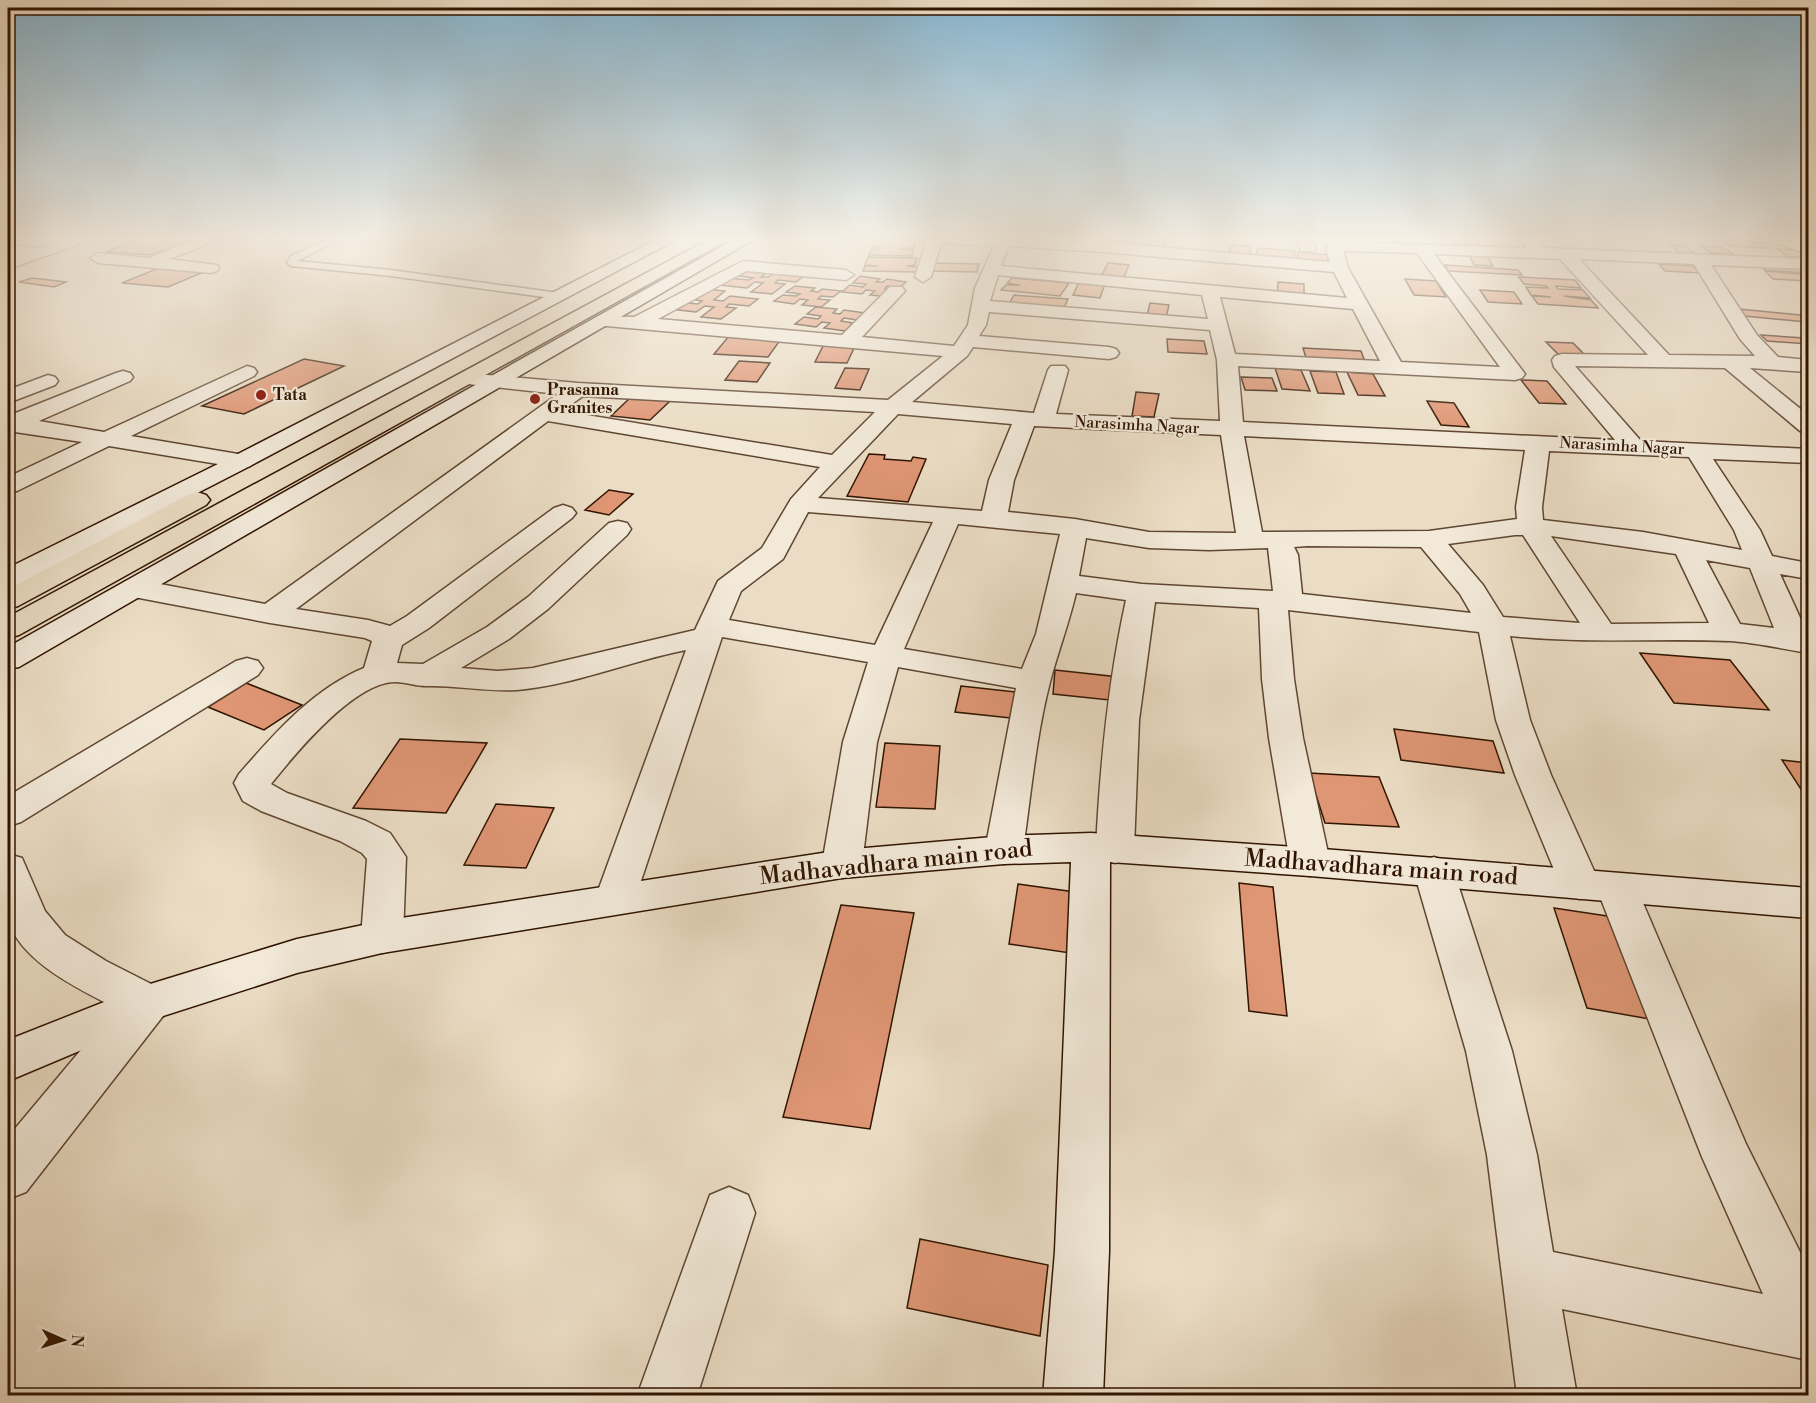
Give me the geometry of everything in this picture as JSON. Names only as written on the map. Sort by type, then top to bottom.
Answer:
[{"type":"main road","points":[[8,600],[573,302]]},
{"type":"main road","points":[[8,629],[606,302]]},
{"type":"street","points":[[8,579],[242,461],[546,302]]},
{"type":"street","points":[[8,660],[636,302]]},
{"type":"street","points":[[645,319],[676,302]]},
{"type":"street","points":[[850,337],[885,302]]},
{"type":"street","points":[[615,899],[710,631],[728,587],[773,553],[800,504],[837,463],[893,407],[963,346],[977,325],[982,302]]},
{"type":"street","points":[[1213,302],[1227,360],[1232,431],[1264,539],[1284,555],[1280,601],[1286,738],[1310,862]]},
{"type":"street","points":[[1341,302],[1358,304],[1394,368]]},
{"type":"street","points":[[1462,302],[1515,374]]},
{"type":"street","points":[[1609,302],[1665,362]]},
{"type":"street","points":[[1727,302],[1744,329],[1772,362]]},
{"type":"street","points":[[981,306],[1218,325]]},
{"type":"street","points":[[606,320],[645,319],[963,346],[1109,353]]},
{"type":"street","points":[[1227,360],[1574,377]]},
{"type":"street","points":[[1633,446],[1561,363],[1562,360],[1772,362],[1809,366]]},
{"type":"street","points":[[1732,363],[1804,417]]},
{"type":"street","points":[[994,519],[996,494],[1007,462],[1035,420],[1058,370]]},
{"type":"street","points":[[8,486],[247,372]]},
{"type":"street","points":[[9,425],[123,377]]},
{"type":"street","name":"Narasimha Nagar","points":[[466,379],[893,407],[1035,420],[1232,431],[1633,446],[1809,456]]},
{"type":"street","points":[[8,397],[48,381]]},
{"type":"street","points":[[270,614],[578,388]]},
{"type":"street","points":[[543,414],[837,463]]},
{"type":"street","points":[[9,425],[242,461]]},
{"type":"street","points":[[1538,443],[1529,507],[1532,528],[1602,633]]},
{"type":"street","points":[[1696,450],[1747,530],[1802,643]]},
{"type":"street","points":[[800,504],[1075,527],[1149,540],[1429,538],[1515,527],[1532,528],[1591,533],[1809,571]]},
{"type":"street","points":[[378,673],[388,640],[418,622],[563,513]]},
{"type":"street","points":[[842,864],[860,742],[886,655],[949,515]]},
{"type":"street","points":[[1004,850],[1025,721],[1034,681],[1051,634],[1075,527]]},
{"type":"street","points":[[426,676],[498,633],[538,603],[618,529]]},
{"type":"street","points":[[1429,538],[1473,591],[1492,624],[1513,720],[1533,775],[1599,886],[1764,1238],[1809,1326]]},
{"type":"street","points":[[1686,548],[1729,632]]},
{"type":"street","points":[[1064,583],[1142,593],[1280,601],[1530,629],[1602,633],[1729,632],[1802,643]]},
{"type":"street","points":[[134,588],[270,614],[368,629],[382,633],[388,640]]},
{"type":"street","points":[[1073,1395],[1103,848],[1129,651],[1142,593]]},
{"type":"street","points":[[382,937],[387,857],[376,843],[353,831],[274,802],[256,792],[252,783],[282,746],[310,718],[361,680],[378,673],[461,680],[533,678],[710,631],[886,655],[1034,681]]},
{"type":"street","points":[[8,813],[247,668]]},
{"type":"street","name":"Madhavadhara main road","points":[[8,1061],[147,1003],[297,956],[382,937],[842,864],[1004,850],[1103,848],[1310,862],[1809,903]]},
{"type":"street","points":[[8,868],[26,914],[41,939],[64,957],[147,1003],[8,1176]]},
{"type":"street","points":[[1434,872],[1489,1052],[1512,1155],[1547,1395]]},
{"type":"street","points":[[668,1395],[729,1213]]},
{"type":"street","points":[[1529,1275],[1809,1332]]},
{"type":"building","points":[[678,302],[754,302],[749,306],[729,304],[726,307],[736,308],[721,319],[701,317],[714,307],[705,306],[696,312],[669,309]]},
{"type":"building","points":[[805,302],[827,302],[821,307],[802,305]]},
{"type":"building","points":[[1010,302],[1066,302],[1064,308]]},
{"type":"building","points":[[1537,302],[1593,302],[1598,308]]},
{"type":"building","points":[[1150,303],[1169,305],[1166,318],[1147,316]]},
{"type":"building","points":[[816,307],[837,309],[833,313],[840,314],[844,310],[865,313],[857,320],[844,318],[841,321],[853,323],[845,331],[824,328],[830,323],[822,322],[816,327],[795,324],[804,317],[818,319],[821,316],[807,314]]},
{"type":"building","points":[[1739,309],[1800,315],[1807,322],[1744,316]]},
{"type":"building","points":[[1761,335],[1804,338],[1808,344],[1767,341]]},
{"type":"building","points":[[729,336],[781,339],[768,357],[714,354]]},
{"type":"building","points":[[1167,339],[1204,341],[1207,354],[1168,352]]},
{"type":"building","points":[[825,342],[856,344],[847,363],[815,362]]},
{"type":"building","points":[[1546,342],[1573,343],[1587,357],[1559,355]]},
{"type":"building","points":[[1303,348],[1361,351],[1365,362],[1306,358]]},
{"type":"building","points":[[304,359],[344,366],[244,414],[202,406]]},
{"type":"building","points":[[739,361],[770,363],[757,382],[725,380]]},
{"type":"building","points":[[845,368],[869,369],[860,390],[835,388]]},
{"type":"building","points":[[1275,368],[1301,370],[1310,391],[1282,389]]},
{"type":"building","points":[[1310,371],[1336,372],[1344,394],[1318,393]]},
{"type":"building","points":[[1347,372],[1373,374],[1385,396],[1358,395]]},
{"type":"building","points":[[1241,377],[1272,378],[1277,391],[1245,390]]},
{"type":"building","points":[[1521,380],[1547,381],[1566,404],[1539,403]]},
{"type":"building","points":[[1136,392],[1159,394],[1154,417],[1132,416]]},
{"type":"building","points":[[631,397],[670,401],[650,420],[611,416]]},
{"type":"building","points":[[1427,401],[1454,403],[1469,427],[1441,425]]},
{"type":"building","points":[[869,454],[885,455],[884,459],[911,461],[913,457],[926,459],[908,502],[847,496]]},
{"type":"building","points":[[609,490],[633,494],[609,515],[585,510]]},
{"type":"building","points":[[1640,653],[1730,660],[1769,710],[1674,703]]},
{"type":"building","points":[[1055,670],[1119,677],[1119,701],[1053,694]]},
{"type":"building","points":[[246,683],[302,705],[264,730],[208,707]]},
{"type":"building","points":[[961,686],[1024,693],[1020,719],[955,712]]},
{"type":"building","points":[[1394,729],[1493,741],[1504,773],[1401,760]]},
{"type":"building","points":[[400,739],[487,743],[446,813],[353,808]]},
{"type":"building","points":[[885,743],[940,746],[935,809],[876,807]]},
{"type":"building","points":[[1782,760],[1808,763],[1808,800]]},
{"type":"building","points":[[1309,773],[1379,777],[1399,827],[1325,823]]},
{"type":"building","points":[[496,804],[554,808],[526,868],[464,865]]},
{"type":"building","points":[[1239,883],[1273,887],[1287,1016],[1249,1011]]},
{"type":"building","points":[[1018,884],[1082,893],[1077,954],[1009,944]]},
{"type":"building","points":[[841,905],[914,913],[870,1129],[783,1117]]},
{"type":"building","points":[[1554,908],[1627,919],[1667,1022],[1587,1008]]},
{"type":"building","points":[[920,1239],[1048,1265],[1040,1336],[907,1308]]},
{"type":"place","name":"Tata","points":[[261,395]]},
{"type":"place","name":"Prasanna Granites","points":[[535,399]]}]
